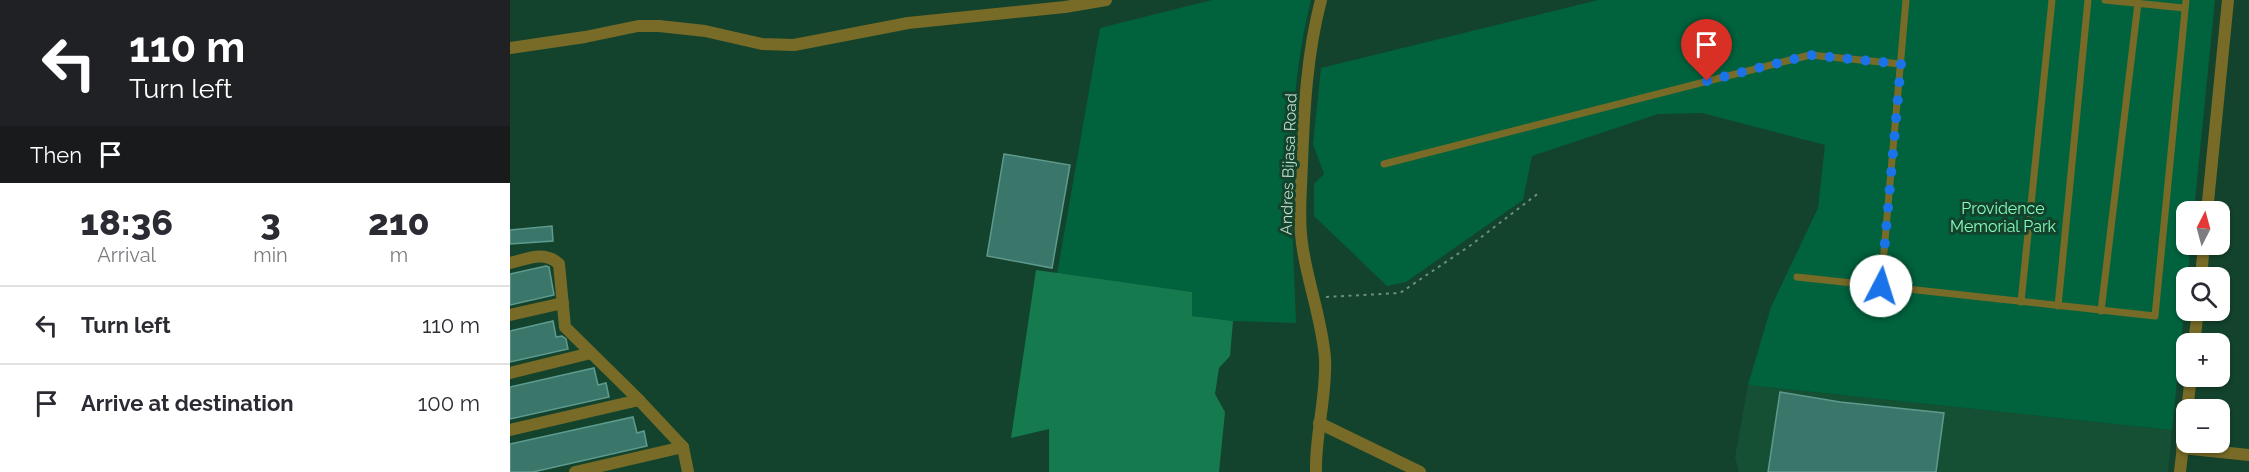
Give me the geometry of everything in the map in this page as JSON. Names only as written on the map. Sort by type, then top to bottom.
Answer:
[{"type":"street","points":[[510,48],[585,37],[638,26],[705,31],[762,44],[794,45],[908,23],[1065,7],[1106,0]]},
{"type":"street","name":"Andres Bijasa Road","points":[[1316,472],[1325,359],[1321,329],[1303,250],[1301,184],[1304,110],[1316,20],[1321,0]]},
{"type":"street","points":[[2208,201],[2228,0]]},
{"type":"street","points":[[510,263],[543,255],[559,264],[565,327],[639,400],[682,447],[688,472]]},
{"type":"street","points":[[510,315],[563,303]]},
{"type":"street","points":[[510,373],[591,353]]},
{"type":"street","points":[[510,430],[639,400]]},
{"type":"street","points":[[1319,423],[1420,472]]},
{"type":"street","points":[[575,472],[682,447]]},
{"type":"street","points":[[2180,472],[2182,453]]},
{"type":"street","points":[[2230,453],[2249,455]]},
{"type":"lane","points":[[1881,286],[1906,0]]},
{"type":"lane","points":[[2021,302],[2052,0]]},
{"type":"lane","points":[[2058,306],[2088,0]]},
{"type":"lane","points":[[2105,0],[2184,8]]},
{"type":"lane","points":[[1797,277],[2155,316],[2186,0]]},
{"type":"lane","points":[[2101,311],[2138,3]]},
{"type":"lane","points":[[1384,164],[1810,55],[1901,64]]},
{"type":"path","points":[[1314,298],[1346,294],[1400,293],[1471,245],[1540,192]]},
{"type":"shaded area","points":[[1036,270],[1192,292],[1192,316],[1233,321],[1230,356],[1219,368],[1215,394],[1225,412],[1219,472],[1049,472],[1049,429],[1011,438]]},
{"type":"shaded area","points":[[1748,385],[2172,430],[2168,472],[1739,472],[1735,457]]},
{"type":"green space","points":[[1212,0],[1311,0],[1302,40],[1293,120],[1292,201],[1296,323],[1233,321],[1192,316],[1192,292],[1057,274],[1100,28]]},
{"type":"green space","name":"Providence Memorial Park","points":[[1598,0],[2215,0],[2195,201],[2176,201],[2176,255],[2190,255],[2189,267],[2176,267],[2176,321],[2183,321],[2182,333],[2176,333],[2176,387],[2172,430],[1748,385],[1771,307],[1818,208],[1825,145],[1702,113],[1658,114],[1532,156],[1523,200],[1406,282],[1387,286],[1314,216],[1314,184],[1324,174],[1313,144],[1321,68]]},
{"type":"building","points":[[1004,154],[1070,165],[1052,268],[987,256]]},
{"type":"building","points":[[552,226],[553,241],[510,244],[510,230]]},
{"type":"building","points":[[549,267],[554,295],[510,305],[510,274]]},
{"type":"building","points":[[553,321],[556,337],[562,336],[566,339],[568,349],[510,362],[510,331]]},
{"type":"building","points":[[594,368],[598,385],[606,383],[609,397],[510,419],[510,387]]},
{"type":"building","points":[[1780,392],[1840,402],[1944,413],[1936,472],[1768,472]]},
{"type":"building","points":[[633,417],[637,433],[644,431],[647,446],[533,472],[510,472],[510,444]]},
{"type":"route","points":[[1707,81],[1810,55],[1901,64],[1881,286]]}]
